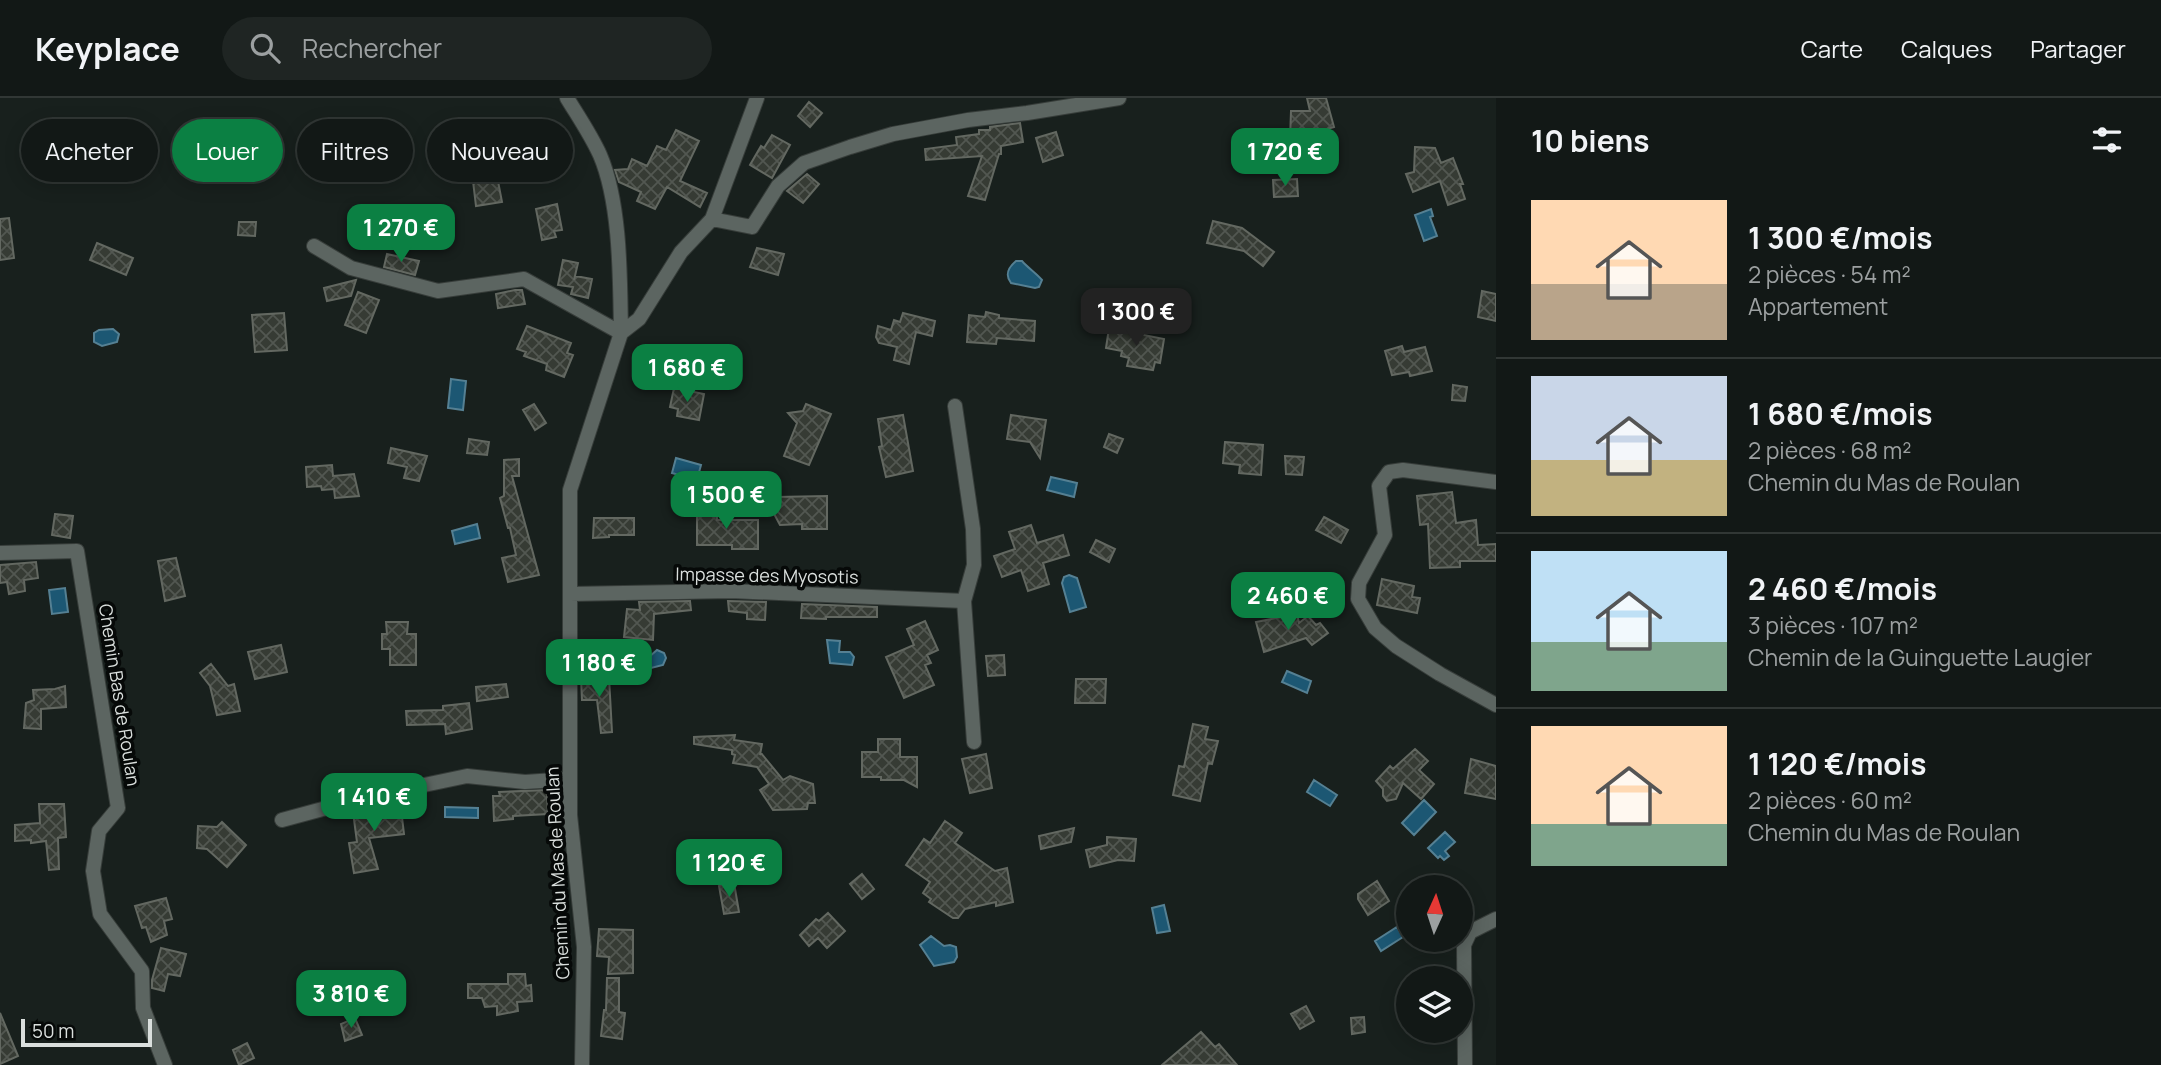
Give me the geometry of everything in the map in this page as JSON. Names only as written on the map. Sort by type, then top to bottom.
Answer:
[{"type":"street","points":[[314,246],[351,268],[438,291],[524,279],[621,333],[620,267],[611,186],[600,154],[567,98]]},
{"type":"street","name":"Chemin du Mas de Roulan","points":[[582,1065],[584,947],[570,815],[570,490],[621,333],[639,319],[681,252],[712,219],[757,98]]},
{"type":"street","points":[[712,219],[752,227],[778,186],[804,163],[893,134],[1119,98]]},
{"type":"street","points":[[955,406],[973,529],[974,565],[964,601],[974,742]]},
{"type":"street","points":[[1496,482],[1403,470],[1389,472],[1380,486],[1385,535],[1359,583],[1358,599],[1375,628],[1396,646],[1496,705]]},
{"type":"street","name":"Chemin Bas de Roulan","points":[[0,553],[77,551],[118,807],[100,831],[93,871],[100,914],[142,971],[144,1008],[165,1065]]},
{"type":"street","name":"Impasse des Myosotis","points":[[569,594],[732,592],[964,601]]},
{"type":"street","points":[[282,820],[368,797],[467,776],[525,782],[570,779]]},
{"type":"street","points":[[1465,1065],[1464,945],[1470,932],[1496,919]]},
{"type":"water","points":[[1431,209],[1433,216],[1430,217],[1437,236],[1424,241],[1415,215]]},
{"type":"water","points":[[1016,261],[1022,261],[1042,280],[1039,287],[1011,283],[1008,271]]},
{"type":"water","points":[[113,329],[119,334],[117,342],[102,346],[94,342],[94,333]]},
{"type":"water","points":[[451,379],[466,381],[463,410],[448,408]]},
{"type":"water","points":[[676,458],[701,465],[697,480],[672,473]]},
{"type":"water","points":[[1051,477],[1077,483],[1074,497],[1047,490]]},
{"type":"water","points":[[477,524],[480,538],[455,544],[452,531]]},
{"type":"water","points":[[1069,575],[1077,578],[1086,607],[1070,612],[1062,583],[1064,577]]},
{"type":"water","points":[[65,588],[68,612],[52,614],[49,590]]},
{"type":"water","points":[[827,640],[840,641],[839,652],[850,652],[854,657],[852,665],[830,663]]},
{"type":"water","points":[[657,650],[664,653],[666,658],[663,665],[651,668],[642,666],[639,660],[649,657]]},
{"type":"water","points":[[1287,671],[1311,681],[1307,693],[1282,682]]},
{"type":"water","points":[[1314,780],[1337,795],[1330,806],[1307,792]]},
{"type":"water","points":[[1424,800],[1436,812],[1414,835],[1402,823]]},
{"type":"water","points":[[445,807],[478,808],[478,818],[445,817]]},
{"type":"water","points":[[1445,832],[1455,842],[1445,851],[1449,856],[1444,860],[1428,848]]},
{"type":"water","points":[[1164,905],[1170,931],[1157,933],[1152,908]]},
{"type":"water","points":[[1396,928],[1396,941],[1381,951],[1375,941]]},
{"type":"water","points":[[931,936],[944,946],[956,947],[957,957],[954,962],[934,966],[920,945]]},
{"type":"building","points":[[1307,98],[1326,98],[1334,127],[1290,140],[1291,111],[1310,111]]},
{"type":"building","points":[[809,102],[822,113],[810,127],[798,116]]},
{"type":"building","points":[[1020,123],[1023,142],[1001,146],[1001,154],[985,200],[968,196],[982,156],[926,160],[925,149],[957,145],[956,137],[979,134],[979,130],[990,130],[990,127]]},
{"type":"building","points":[[676,130],[699,141],[680,181],[707,193],[700,207],[667,187],[655,209],[637,201],[641,192],[619,182],[615,170],[628,169],[632,159],[647,166],[657,146],[666,150]]},
{"type":"building","points":[[1056,132],[1063,155],[1043,162],[1036,138]]},
{"type":"building","points":[[772,135],[790,145],[772,178],[750,165],[761,146],[764,148]]},
{"type":"building","points":[[1415,147],[1435,148],[1441,163],[1453,158],[1463,184],[1460,184],[1465,199],[1448,205],[1440,181],[1413,192],[1406,174],[1414,172]]},
{"type":"building","points":[[807,174],[819,184],[803,203],[787,191]]},
{"type":"building","points":[[1297,179],[1298,196],[1274,197],[1273,180]]},
{"type":"building","points":[[473,182],[498,182],[502,202],[476,206]]},
{"type":"building","points":[[557,204],[562,230],[554,231],[556,237],[542,240],[536,209]]},
{"type":"building","points":[[9,218],[14,258],[0,260],[0,219]]},
{"type":"building","points":[[1213,221],[1242,228],[1274,252],[1263,266],[1244,251],[1207,243]]},
{"type":"building","points":[[239,222],[256,222],[255,236],[238,235]]},
{"type":"building","points":[[97,243],[133,258],[126,275],[90,260]]},
{"type":"building","points":[[757,248],[784,254],[778,275],[750,267]]},
{"type":"building","points":[[387,254],[419,261],[415,275],[384,267]]},
{"type":"building","points":[[563,260],[578,263],[574,280],[575,276],[592,279],[588,298],[571,294],[573,287],[558,285]]},
{"type":"building","points":[[356,280],[351,296],[327,301],[324,288]]},
{"type":"building","points":[[522,290],[525,304],[498,308],[496,294]]},
{"type":"building","points":[[1482,291],[1496,294],[1496,321],[1478,317]]},
{"type":"building","points":[[358,292],[379,300],[366,333],[345,325]]},
{"type":"building","points":[[986,312],[999,315],[999,318],[1035,321],[1034,341],[997,338],[996,344],[967,342],[969,315],[985,317]]},
{"type":"building","points":[[284,313],[287,350],[255,352],[252,315]]},
{"type":"building","points":[[903,313],[935,321],[932,336],[916,332],[909,364],[894,360],[897,347],[879,343],[876,337],[878,326],[891,330],[894,320],[900,322]]},
{"type":"building","points":[[527,326],[571,343],[567,353],[573,355],[564,377],[546,370],[547,364],[524,356],[526,352],[517,349]]},
{"type":"building","points":[[1109,328],[1164,339],[1160,363],[1155,362],[1153,370],[1127,366],[1129,358],[1121,356],[1122,351],[1106,348]]},
{"type":"building","points":[[1402,346],[1404,352],[1425,347],[1432,371],[1410,376],[1409,372],[1392,375],[1385,351]]},
{"type":"building","points":[[1453,385],[1467,387],[1465,401],[1452,400]]},
{"type":"building","points":[[674,388],[704,394],[699,420],[677,416],[678,409],[670,407]]},
{"type":"building","points":[[534,404],[546,423],[535,430],[523,410]]},
{"type":"building","points":[[806,404],[831,414],[809,465],[784,456],[797,423],[788,413],[803,411]]},
{"type":"building","points":[[903,415],[913,471],[886,477],[879,447],[882,446],[878,419]]},
{"type":"building","points":[[1011,415],[1046,420],[1040,458],[1030,442],[1007,439]]},
{"type":"building","points":[[1109,434],[1123,439],[1117,453],[1104,447]]},
{"type":"building","points":[[469,439],[489,442],[487,455],[467,453]]},
{"type":"building","points":[[1225,442],[1263,445],[1261,475],[1239,473],[1240,465],[1223,463]]},
{"type":"building","points":[[391,448],[427,456],[419,481],[404,478],[407,467],[388,463]]},
{"type":"building","points":[[1285,456],[1304,457],[1302,475],[1286,474]]},
{"type":"building","points":[[519,459],[519,476],[512,476],[539,575],[508,582],[502,558],[516,555],[500,498],[504,496],[504,460]]},
{"type":"building","points":[[332,465],[333,476],[354,474],[359,496],[335,498],[334,489],[307,487],[306,467]]},
{"type":"building","points":[[757,482],[776,483],[775,497],[827,496],[827,529],[802,529],[802,524],[780,525]]},
{"type":"building","points":[[1452,492],[1456,523],[1476,520],[1478,545],[1496,544],[1496,561],[1460,561],[1460,567],[1430,568],[1428,524],[1420,525],[1417,496]]},
{"type":"building","points":[[697,509],[717,509],[717,520],[758,520],[758,549],[732,549],[732,545],[697,545]]},
{"type":"building","points":[[55,514],[73,516],[70,538],[52,535]]},
{"type":"building","points":[[1324,517],[1348,530],[1341,543],[1316,530]]},
{"type":"building","points":[[594,518],[634,518],[634,535],[593,538]]},
{"type":"building","points":[[1031,525],[1037,543],[1063,535],[1069,555],[1043,563],[1049,584],[1028,591],[1021,570],[1002,577],[994,556],[1015,549],[1009,532]]},
{"type":"building","points":[[1096,540],[1115,549],[1109,562],[1090,552]]},
{"type":"building","points":[[176,558],[185,596],[165,601],[158,561]]},
{"type":"building","points":[[36,562],[38,578],[24,580],[25,591],[9,594],[7,582],[0,583],[0,565]]},
{"type":"building","points":[[1382,579],[1414,586],[1412,597],[1420,598],[1417,613],[1377,605]]},
{"type":"building","points":[[690,601],[691,610],[654,614],[653,640],[624,637],[627,609],[640,610],[639,602]]},
{"type":"building","points":[[728,601],[766,602],[765,620],[747,619],[747,613],[729,611]]},
{"type":"building","points":[[802,604],[877,607],[877,617],[801,618]]},
{"type":"building","points":[[1297,614],[1299,623],[1308,616],[1316,625],[1320,623],[1328,633],[1312,645],[1306,638],[1264,652],[1256,622]]},
{"type":"building","points":[[925,621],[938,650],[927,655],[931,663],[925,665],[934,685],[904,698],[886,657],[914,645],[907,629]]},
{"type":"building","points":[[386,622],[408,622],[407,634],[416,634],[416,665],[390,665],[390,649],[382,649],[382,634],[387,634]]},
{"type":"building","points":[[281,645],[287,672],[255,679],[248,652]]},
{"type":"building","points":[[1004,655],[1005,675],[988,676],[986,656]]},
{"type":"building","points":[[211,664],[228,686],[234,684],[240,711],[217,715],[210,686],[200,673]]},
{"type":"building","points":[[609,677],[612,732],[601,733],[597,700],[582,700],[581,678]]},
{"type":"building","points":[[1076,679],[1106,679],[1105,703],[1075,703]]},
{"type":"building","points":[[506,684],[508,697],[477,701],[476,687]]},
{"type":"building","points":[[65,686],[66,707],[41,709],[41,729],[24,728],[26,703],[34,700],[33,690]]},
{"type":"building","points":[[469,703],[472,729],[446,734],[445,724],[407,725],[406,711],[443,710],[443,706]]},
{"type":"building","points":[[1193,724],[1208,727],[1205,739],[1218,741],[1212,764],[1208,763],[1200,801],[1173,795],[1179,766],[1184,767]]},
{"type":"building","points":[[735,735],[734,740],[762,744],[760,755],[761,753],[783,780],[790,776],[813,784],[815,803],[808,803],[807,809],[773,810],[760,790],[769,784],[757,767],[733,763],[735,755],[732,750],[694,744],[694,737]]},
{"type":"building","points":[[878,739],[900,739],[900,757],[917,757],[917,787],[904,780],[862,777],[862,752],[878,752]]},
{"type":"building","points":[[1415,749],[1428,761],[1419,770],[1434,784],[1421,799],[1403,783],[1396,799],[1387,801],[1383,796],[1383,789],[1376,781],[1390,766],[1393,769]]},
{"type":"building","points":[[986,754],[992,788],[970,793],[962,759]]},
{"type":"building","points":[[1471,759],[1496,766],[1496,799],[1465,793]]},
{"type":"building","points":[[547,790],[548,814],[513,816],[513,819],[494,821],[493,796],[500,796],[499,792]]},
{"type":"building","points":[[400,800],[404,834],[369,838],[378,869],[354,873],[349,843],[357,842],[353,812],[373,811],[373,806]]},
{"type":"building","points":[[39,804],[64,804],[66,837],[58,838],[59,869],[49,870],[46,841],[15,841],[15,825],[40,823]]},
{"type":"building","points":[[945,821],[962,833],[955,843],[995,871],[1007,868],[1013,902],[996,906],[996,902],[965,909],[958,918],[953,918],[929,902],[931,899],[923,893],[930,882],[906,865],[924,839],[930,843]]},
{"type":"building","points":[[222,822],[246,845],[227,867],[207,849],[197,848],[198,826],[217,827]]},
{"type":"building","points":[[1074,828],[1071,842],[1041,849],[1039,836]]},
{"type":"building","points":[[1107,837],[1136,839],[1134,861],[1118,860],[1090,867],[1086,850],[1107,845]]},
{"type":"building","points":[[862,874],[874,889],[862,899],[850,884]]},
{"type":"building","points":[[1377,881],[1389,901],[1368,915],[1358,899],[1358,894]]},
{"type":"building","points":[[734,883],[739,912],[724,914],[719,886]]},
{"type":"building","points":[[166,898],[172,919],[164,921],[167,935],[151,942],[146,927],[142,928],[135,906]]},
{"type":"building","points":[[828,913],[845,931],[827,948],[818,938],[809,946],[800,935],[816,919],[819,921]]},
{"type":"building","points":[[599,929],[633,930],[633,973],[608,974],[609,957],[597,956]]},
{"type":"building","points":[[161,948],[186,954],[180,976],[168,974],[164,991],[152,988]]},
{"type":"building","points":[[508,974],[525,974],[526,986],[531,985],[532,1001],[517,1002],[518,1011],[497,1015],[497,1006],[485,1007],[482,998],[468,998],[468,984],[508,984]]},
{"type":"building","points":[[607,978],[619,978],[619,1012],[625,1013],[622,1039],[601,1036],[606,1010]]},
{"type":"building","points":[[1306,1006],[1314,1021],[1300,1029],[1291,1014]]},
{"type":"building","points":[[0,1013],[18,1056],[0,1064]]},
{"type":"building","points":[[1364,1017],[1365,1032],[1352,1034],[1351,1018]]},
{"type":"building","points":[[355,1018],[362,1035],[345,1041],[341,1024]]},
{"type":"building","points":[[1201,1032],[1215,1047],[1219,1044],[1237,1065],[1162,1065]]},
{"type":"building","points":[[247,1043],[254,1058],[239,1065],[233,1050]]}]
